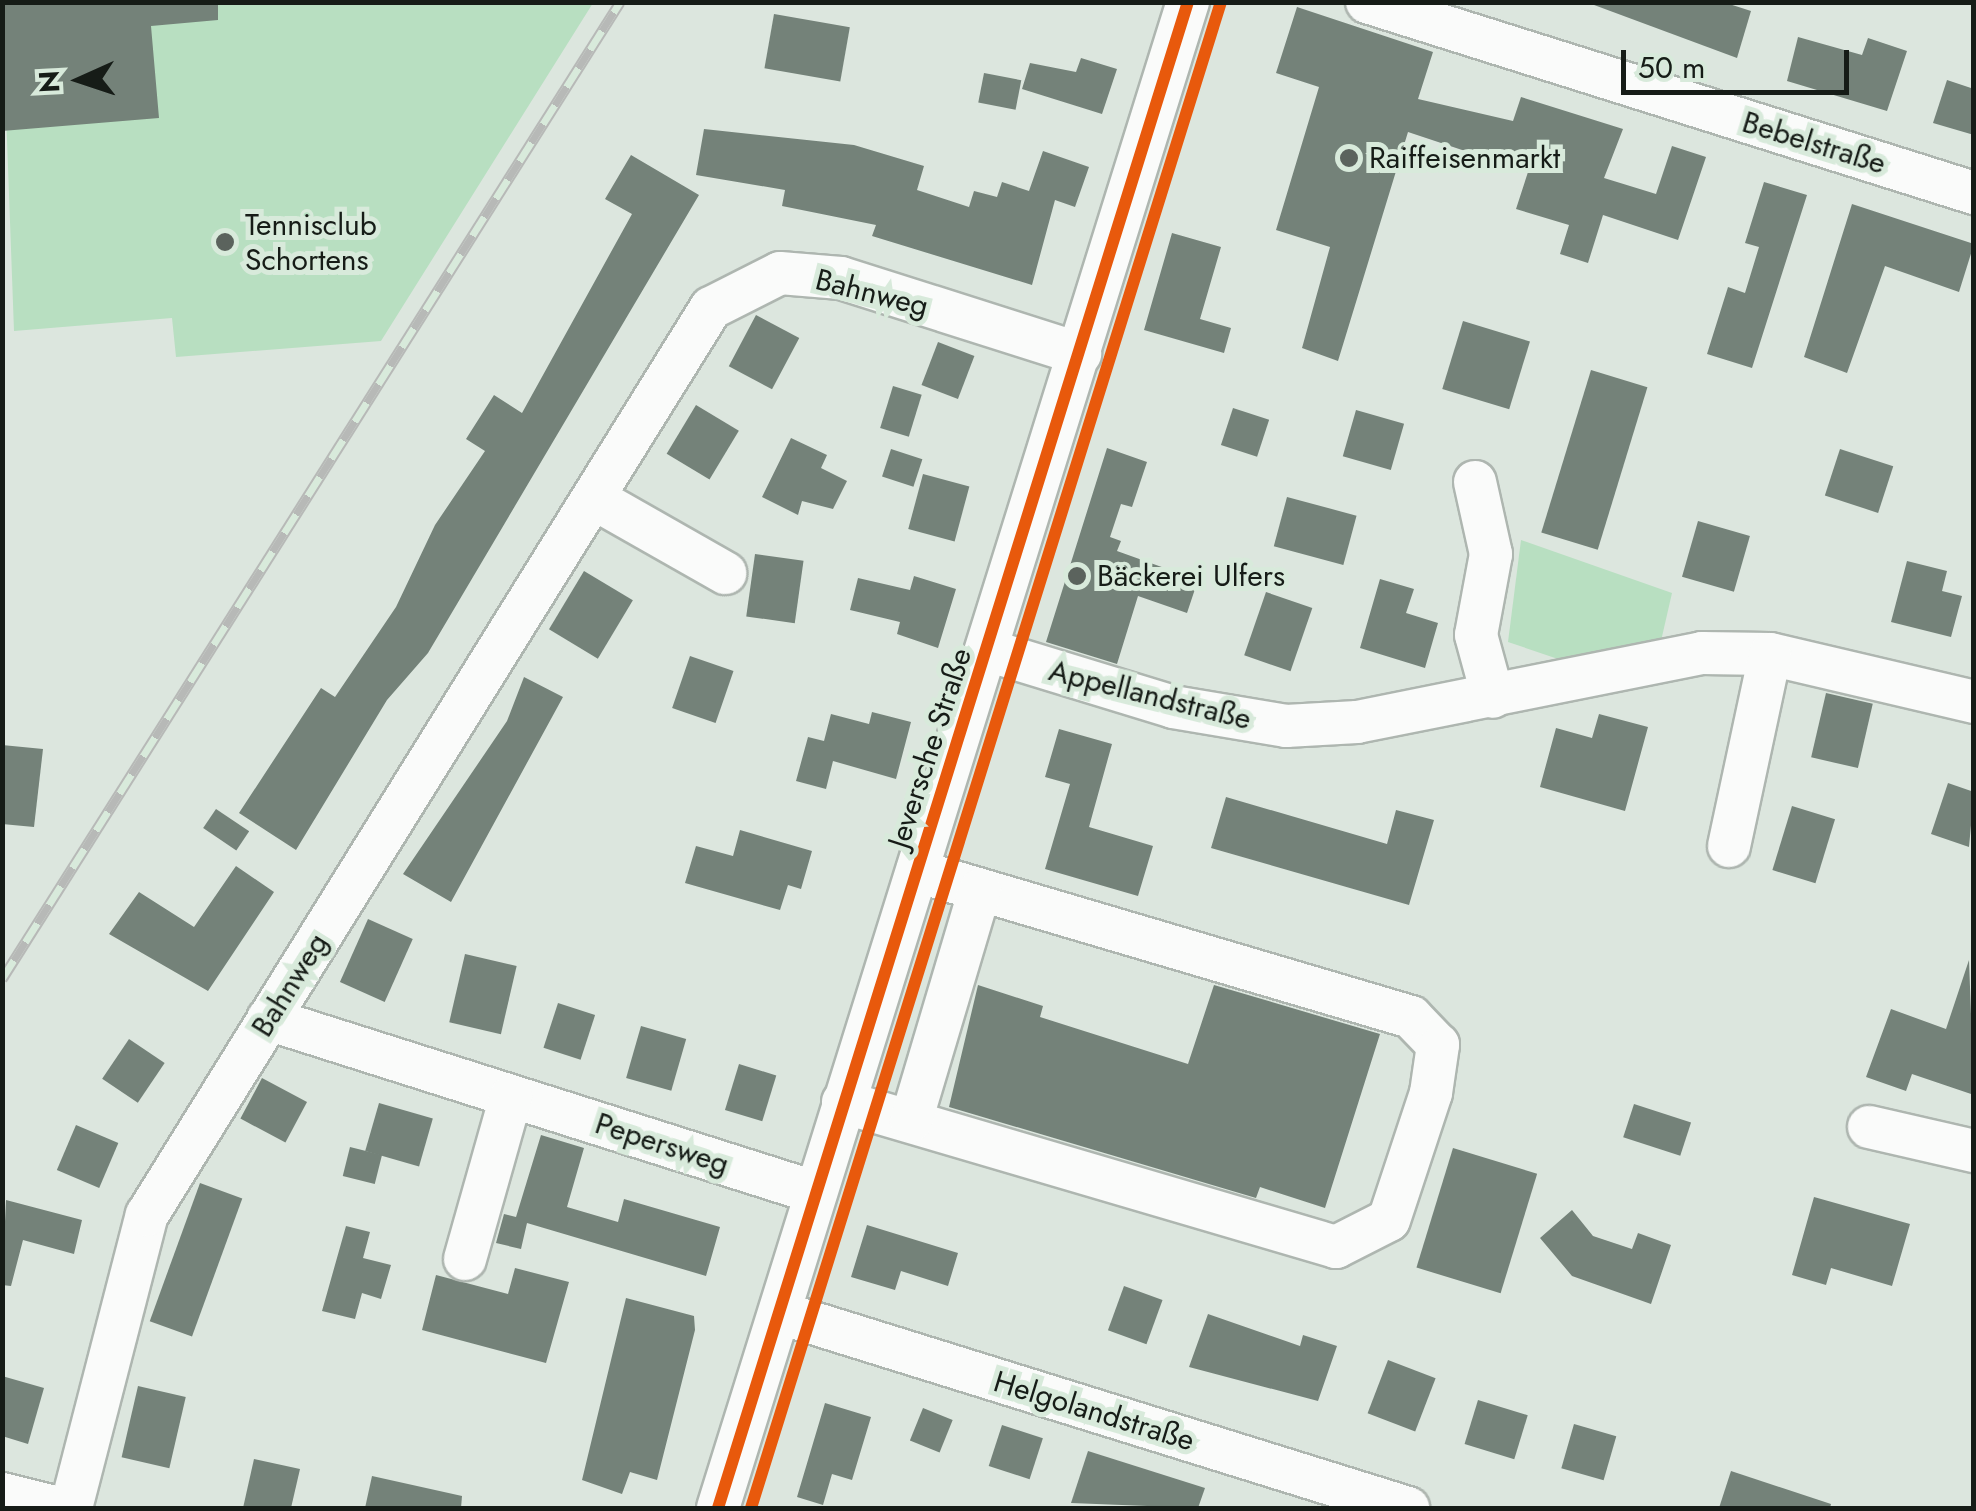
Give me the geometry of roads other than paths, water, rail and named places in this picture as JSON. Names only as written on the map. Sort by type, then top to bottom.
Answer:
[{"type":"street","name":"Jeversche Straße","points":[[718,1508],[1188,2]]},
{"type":"street","name":"Bebelstraße","points":[[1368,2],[1974,193]]},
{"type":"street","name":"Bahnweg","points":[[71,1508],[147,1215],[712,308],[780,273],[841,278],[1080,354]]},
{"type":"street","points":[[1475,482],[1490,523],[1476,635],[1493,697]]},
{"type":"street","points":[[595,499],[725,573]]},
{"type":"street","name":"Appellandstraße","points":[[987,650],[1173,707],[1286,726],[1493,697],[1702,653],[1770,654],[1974,702]]},
{"type":"street","points":[[1729,846],[1770,654]]},
{"type":"street","points":[[843,1102],[1336,1248],[1388,1220],[1432,1093],[1438,1045],[1411,1017],[917,871]]},
{"type":"street","points":[[911,1122],[980,890]]},
{"type":"street","points":[[883,976],[948,997]]},
{"type":"street","name":"Pepersweg","points":[[268,1019],[814,1192]]},
{"type":"street","points":[[465,1258],[511,1096]]},
{"type":"street","points":[[1869,1127],[1974,1150]]},
{"type":"street","name":"Helgolandstraße","points":[[781,1313],[1408,1508]]},
{"type":"street","points":[[2,1494],[58,1508]]},
{"type":"railway","points":[[2,979],[620,2]]},
{"type":"place","name":"Raiffeisenmarkt","points":[[1349,158]]},
{"type":"place","name":"Tennisclub Schortens","points":[[225,242]]},
{"type":"place","name":"Bäckerei Ulfers","points":[[1077,576]]}]
